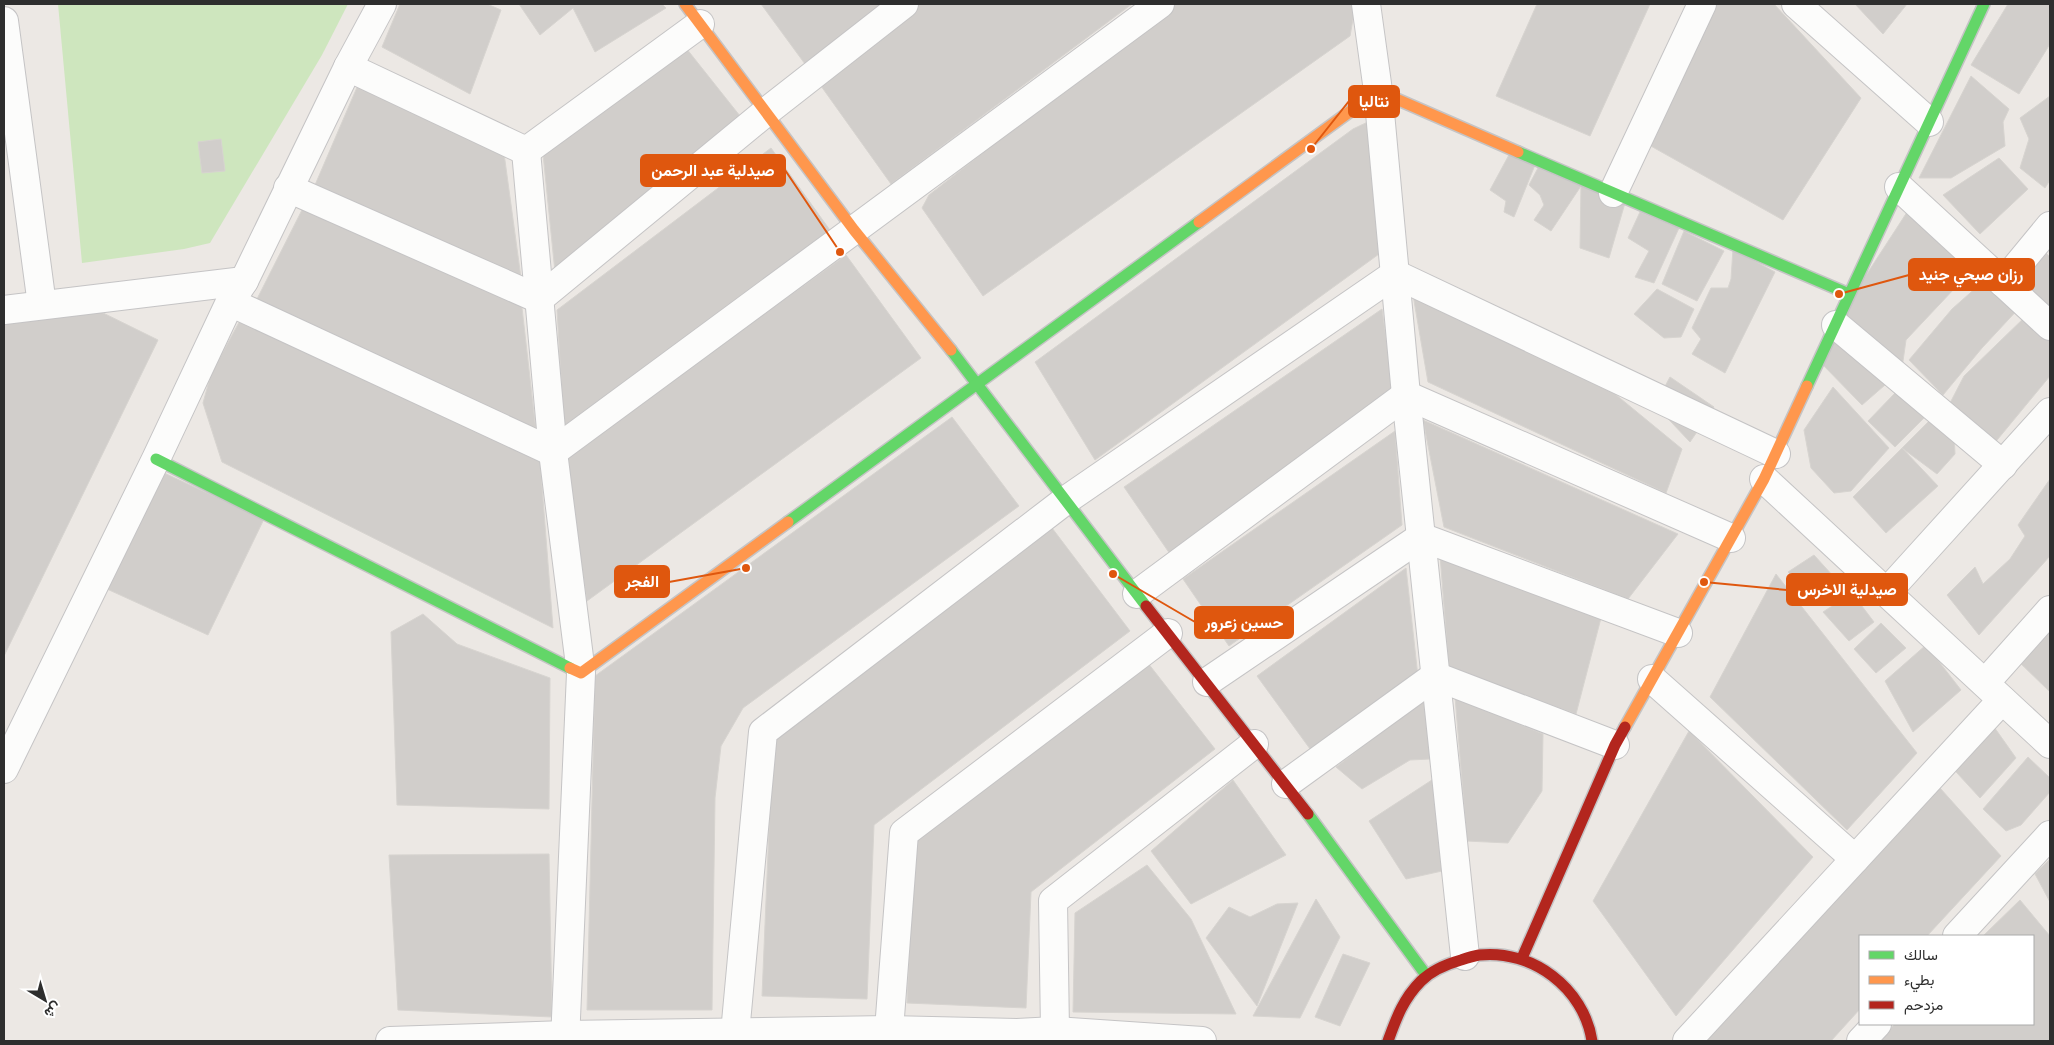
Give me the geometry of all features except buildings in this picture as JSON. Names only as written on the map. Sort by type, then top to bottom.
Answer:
[{"type":"street","points":[[4,769],[237,291],[348,67],[382,4]]},
{"type":"street","points":[[539,299],[766,112],[904,4]]},
{"type":"street","points":[[553,452],[1160,4]]},
{"type":"street","points":[[1366,4],[1378,91],[1406,395],[1465,956]]},
{"type":"street","points":[[1613,193],[1702,4]]},
{"type":"street","points":[[1796,4],[1929,122]]},
{"type":"street","points":[[1522,958],[1615,745],[1776,454],[1984,4]]},
{"type":"street","points":[[526,150],[693,14],[854,230],[978,383],[1137,594],[1286,784],[1426,975]]},
{"type":"street","points":[[4,21],[42,305]]},
{"type":"street","points":[[348,67],[526,150]]},
{"type":"street","points":[[1378,91],[1849,294]]},
{"type":"street","points":[[581,673],[1378,91]]},
{"type":"street","points":[[526,150],[553,452],[581,673],[565,1038]]},
{"type":"street","points":[[1899,187],[2050,326]]},
{"type":"street","points":[[288,188],[539,299]]},
{"type":"street","points":[[2003,283],[2050,226]]},
{"type":"street","points":[[1395,274],[1776,454]]},
{"type":"street","points":[[735,1033],[763,732],[1066,500],[1395,274]]},
{"type":"street","points":[[4,310],[42,305],[237,291],[553,452]]},
{"type":"street","points":[[1836,325],[2003,465]]},
{"type":"street","points":[[1406,395],[1731,538]]},
{"type":"street","points":[[1137,594],[1406,395]]},
{"type":"street","points":[[1887,592],[2050,412]]},
{"type":"street","points":[[156,459],[581,673]]},
{"type":"street","points":[[1764,478],[2050,744]]},
{"type":"street","points":[[1421,537],[1678,633]]},
{"type":"street","points":[[1207,682],[1421,537]]},
{"type":"street","points":[[1687,1041],[1855,859],[1994,692],[2050,610]]},
{"type":"street","points":[[889,1030],[904,834],[1168,633]]},
{"type":"street","points":[[1435,676],[1615,745]]},
{"type":"street","points":[[1286,784],[1435,676]]},
{"type":"street","points":[[1652,678],[1855,859]]},
{"type":"street","points":[[1055,1031],[1053,901],[1254,744]]},
{"type":"street","points":[[1958,935],[2050,835]]},
{"type":"street","points":[[1388,1041],[1392,1024],[1405,997],[1426,975],[1445,964],[1465,956],[1494,953],[1522,958],[1550,972],[1572,993],[1588,1020],[1592,1041]]},
{"type":"street","points":[[1860,1041],[1876,1025]]},
{"type":"street","points":[[390,1041],[889,1030],[1017,1037],[1055,1031],[1202,1041]]},
{"type":"green space","points":[[58,4],[348,4],[322,55],[210,243],[184,249],[82,263]]},
{"type":"traffic: fast","points":[[1807,386],[1984,4]]},
{"type":"traffic: fast","points":[[1518,152],[1849,294]]},
{"type":"traffic: fast","points":[[788,522],[1199,222]]},
{"type":"traffic: fast","points":[[951,350],[1146,606]]},
{"type":"traffic: fast","points":[[156,459],[570,668]]},
{"type":"traffic: fast","points":[[1308,814],[1426,975]]},
{"type":"traffic: slow","points":[[685,4],[854,230],[951,350]]},
{"type":"traffic: slow","points":[[1199,222],[1378,91],[1518,152]]},
{"type":"traffic: slow","points":[[1625,727],[1764,479],[1807,386]]},
{"type":"traffic: slow","points":[[570,668],[581,673],[788,522]]},
{"type":"traffic: jam","points":[[1146,606],[1308,814]]},
{"type":"traffic: jam","points":[[1522,958],[1615,745],[1625,727]]},
{"type":"traffic: jam","points":[[1388,1041],[1405,1002],[1425,977],[1445,966],[1479,955],[1499,955],[1518,958],[1552,976],[1567,989],[1578,1004],[1587,1022],[1592,1041]]},
{"type":"place","name":"نتاليا","points":[[1311,149]]},
{"type":"place","name":"صيدلية عبد الرحمن","points":[[840,252]]},
{"type":"place","name":"رزان صبحي جنيد","points":[[1839,294]]},
{"type":"place","name":"الفجر","points":[[746,568]]},
{"type":"place","name":"حسين زعرور","points":[[1113,574]]},
{"type":"place","name":"صيدلية الاخرس","points":[[1704,582]]}]
